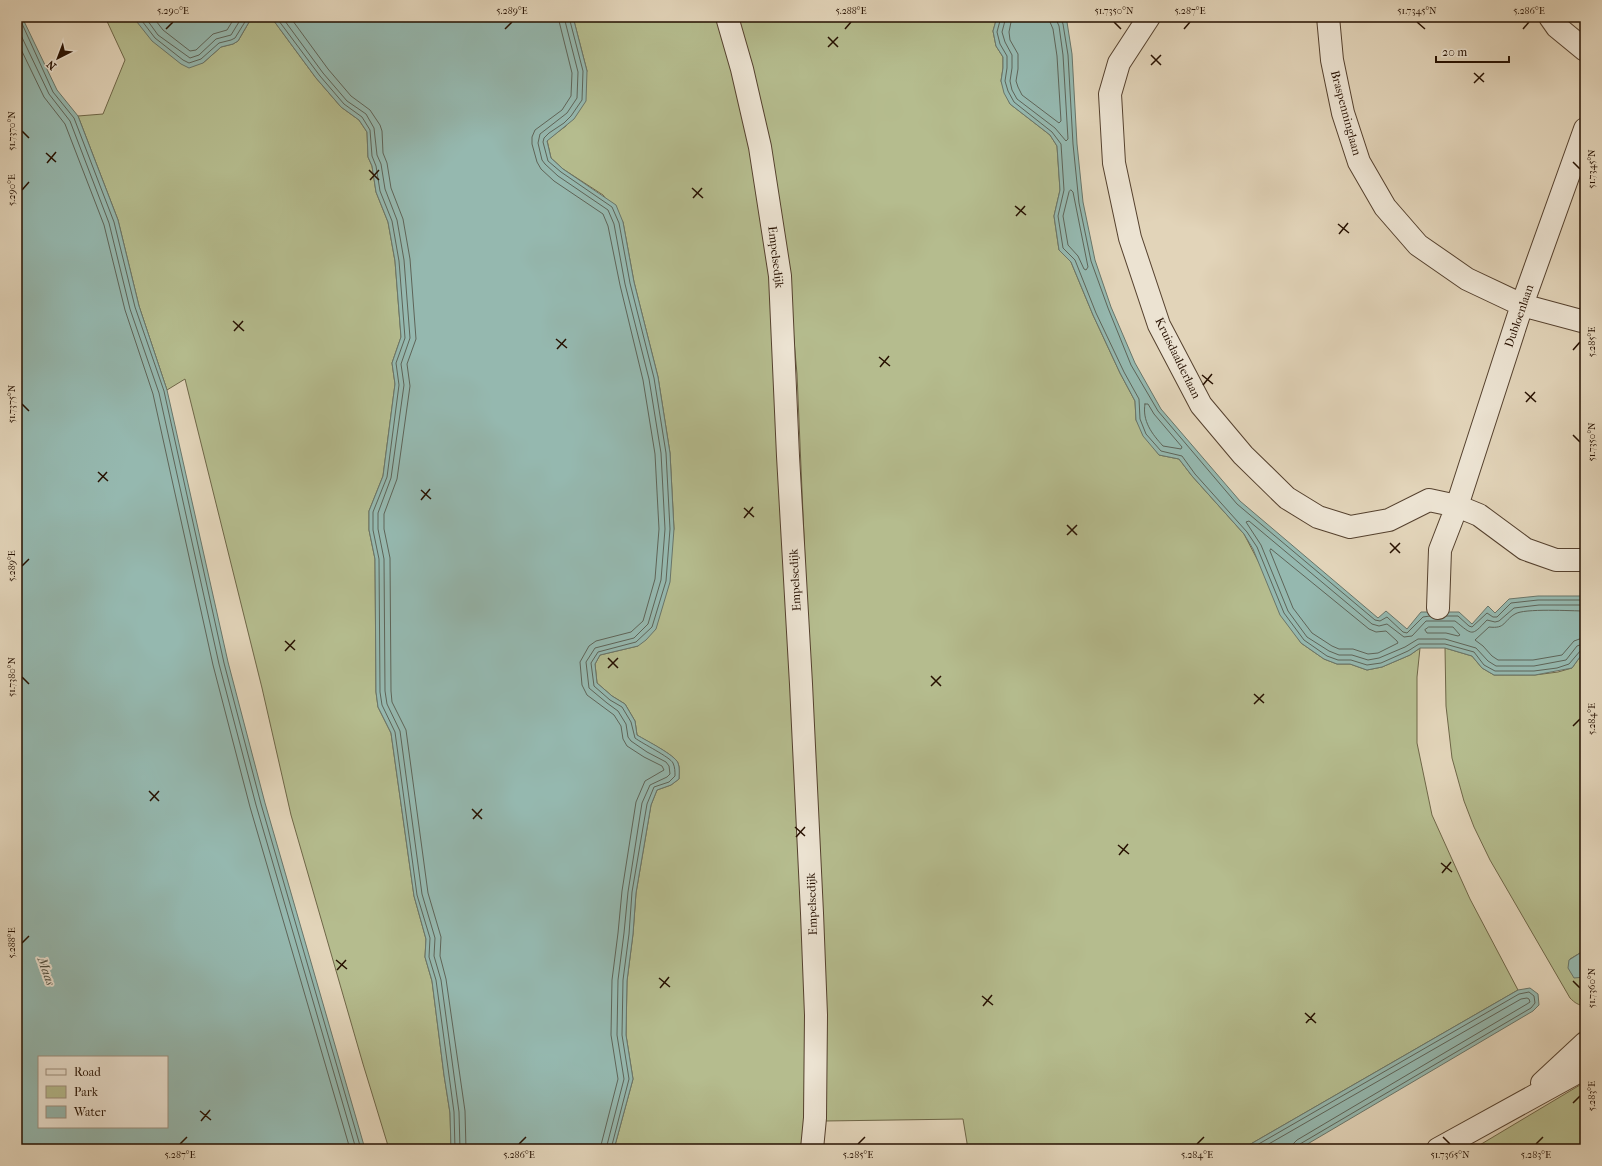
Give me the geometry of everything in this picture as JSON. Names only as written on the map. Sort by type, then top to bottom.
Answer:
[{"type":"street","name":"Empelsedijk","points":[[727,17],[742,69],[760,147],[780,276],[787,448],[802,684],[813,921],[816,1023],[815,1118],[812,1149]]},
{"type":"street","name":"Kruisdaalderlaan","points":[[1149,17],[1119,63],[1110,94],[1114,163],[1130,238],[1160,325],[1201,405],[1243,455],[1287,498],[1318,517],[1350,527],[1388,520],[1429,500],[1457,506]]},
{"type":"street","name":"Braspenninglaan","points":[[1328,17],[1332,60],[1346,120],[1359,162],[1385,207],[1418,245],[1467,279],[1522,305],[1585,322]]},
{"type":"street","points":[[1550,17],[1557,27],[1585,50]]},
{"type":"street","name":"Dubloenlaan","points":[[1438,608],[1440,550],[1457,506],[1522,305],[1585,129]]},
{"type":"street","points":[[1457,506],[1479,515],[1524,549],[1556,560],[1585,560]]},
{"type":"street","points":[[1522,1101],[1585,1043]]},
{"type":"street","points":[[1438,1149],[1522,1101],[1585,1068]]},
{"type":"green space","points":[[105,17],[133,17],[203,63],[221,47],[238,41],[252,17],[271,17],[316,78],[341,107],[359,120],[367,132],[368,157],[372,166],[376,192],[388,222],[395,261],[401,337],[392,363],[395,384],[383,476],[369,511],[369,530],[375,559],[376,692],[378,707],[391,733],[414,896],[426,939],[425,957],[432,981],[450,1113],[451,1149],[389,1149],[363,1064],[291,815],[262,688],[185,379],[167,390],[139,306],[118,220],[78,116],[103,114],[125,60]]},
{"type":"green space","points":[[573,17],[718,17],[751,139],[771,281],[806,981],[807,1090],[804,1149],[614,1149],[633,1079],[626,1035],[627,981],[636,893],[651,805],[657,790],[671,785],[679,779],[679,769],[678,763],[672,756],[637,735],[635,721],[625,704],[612,696],[597,683],[595,664],[600,655],[638,646],[674,529],[670,453],[658,377],[634,282],[623,222],[603,195],[563,169],[551,158],[547,140],[566,126],[587,71]]},
{"type":"green space","points":[[734,17],[997,17],[993,31],[996,46],[1003,57],[1001,81],[1010,104],[1050,135],[1057,146],[1060,190],[1054,216],[1059,250],[1071,262],[1093,315],[1135,401],[1136,420],[1159,455],[1179,459],[1192,476],[1244,534],[1301,643],[1324,659],[1337,664],[1350,664],[1367,670],[1382,667],[1410,655],[1420,648],[1417,677],[1417,743],[1432,815],[1470,899],[1518,990],[1242,1149],[968,1149],[963,1119],[825,1121],[823,980],[797,374],[788,273]]},
{"type":"green space","points":[[1445,648],[1472,656],[1482,668],[1494,675],[1535,675],[1558,672],[1572,668],[1585,650],[1585,950],[1570,959],[1583,978],[1585,977],[1585,1006],[1577,1004],[1570,998],[1490,860],[1474,827],[1464,801],[1452,758],[1446,706]]},
{"type":"green space","points":[[1585,1082],[1585,1149],[1473,1149]]},
{"type":"water","name":"Maas","points":[[17,17],[22,17],[57,90],[78,116],[118,220],[139,306],[167,390],[228,662],[265,803],[365,1149],[17,1149]]},
{"type":"water","points":[[133,17],[252,17],[238,41],[221,47],[203,63],[189,68],[181,64],[152,41]]},
{"type":"water","points":[[271,17],[573,17],[587,71],[586,101],[574,119],[547,141],[551,158],[563,169],[616,205],[623,222],[634,282],[658,377],[670,453],[674,529],[670,582],[656,629],[638,646],[600,655],[595,664],[597,683],[612,696],[625,704],[635,721],[637,735],[672,756],[678,763],[679,769],[679,779],[671,785],[657,790],[651,805],[636,893],[627,981],[626,1035],[633,1079],[614,1149],[451,1149],[450,1113],[432,981],[425,957],[426,939],[414,896],[391,733],[378,707],[376,692],[375,559],[369,530],[369,511],[383,476],[395,384],[392,363],[401,337],[395,261],[388,222],[376,192],[372,166],[368,157],[367,132],[359,120],[341,107],[316,78]]},
{"type":"water","points":[[997,17],[1063,17],[1067,22],[1072,54],[1077,144],[1083,202],[1095,260],[1111,307],[1135,363],[1161,409],[1240,501],[1378,618],[1386,611],[1407,629],[1421,612],[1459,612],[1472,624],[1488,606],[1495,613],[1509,599],[1538,596],[1585,596],[1585,650],[1572,668],[1535,675],[1494,675],[1482,668],[1472,656],[1445,648],[1420,648],[1410,655],[1382,667],[1367,670],[1350,664],[1337,664],[1324,659],[1301,643],[1280,615],[1253,549],[1244,534],[1192,476],[1179,459],[1159,455],[1143,436],[1136,420],[1135,401],[1093,315],[1071,262],[1059,250],[1054,216],[1060,190],[1057,146],[1050,135],[1010,104],[1004,93],[1001,81],[1003,57],[996,46],[993,31]]},
{"type":"water","points":[[1585,950],[1585,977],[1574,978],[1568,968],[1569,960]]},
{"type":"water","points":[[1530,988],[1538,994],[1539,1005],[1533,1011],[1299,1149],[1242,1149],[1518,990]]}]
